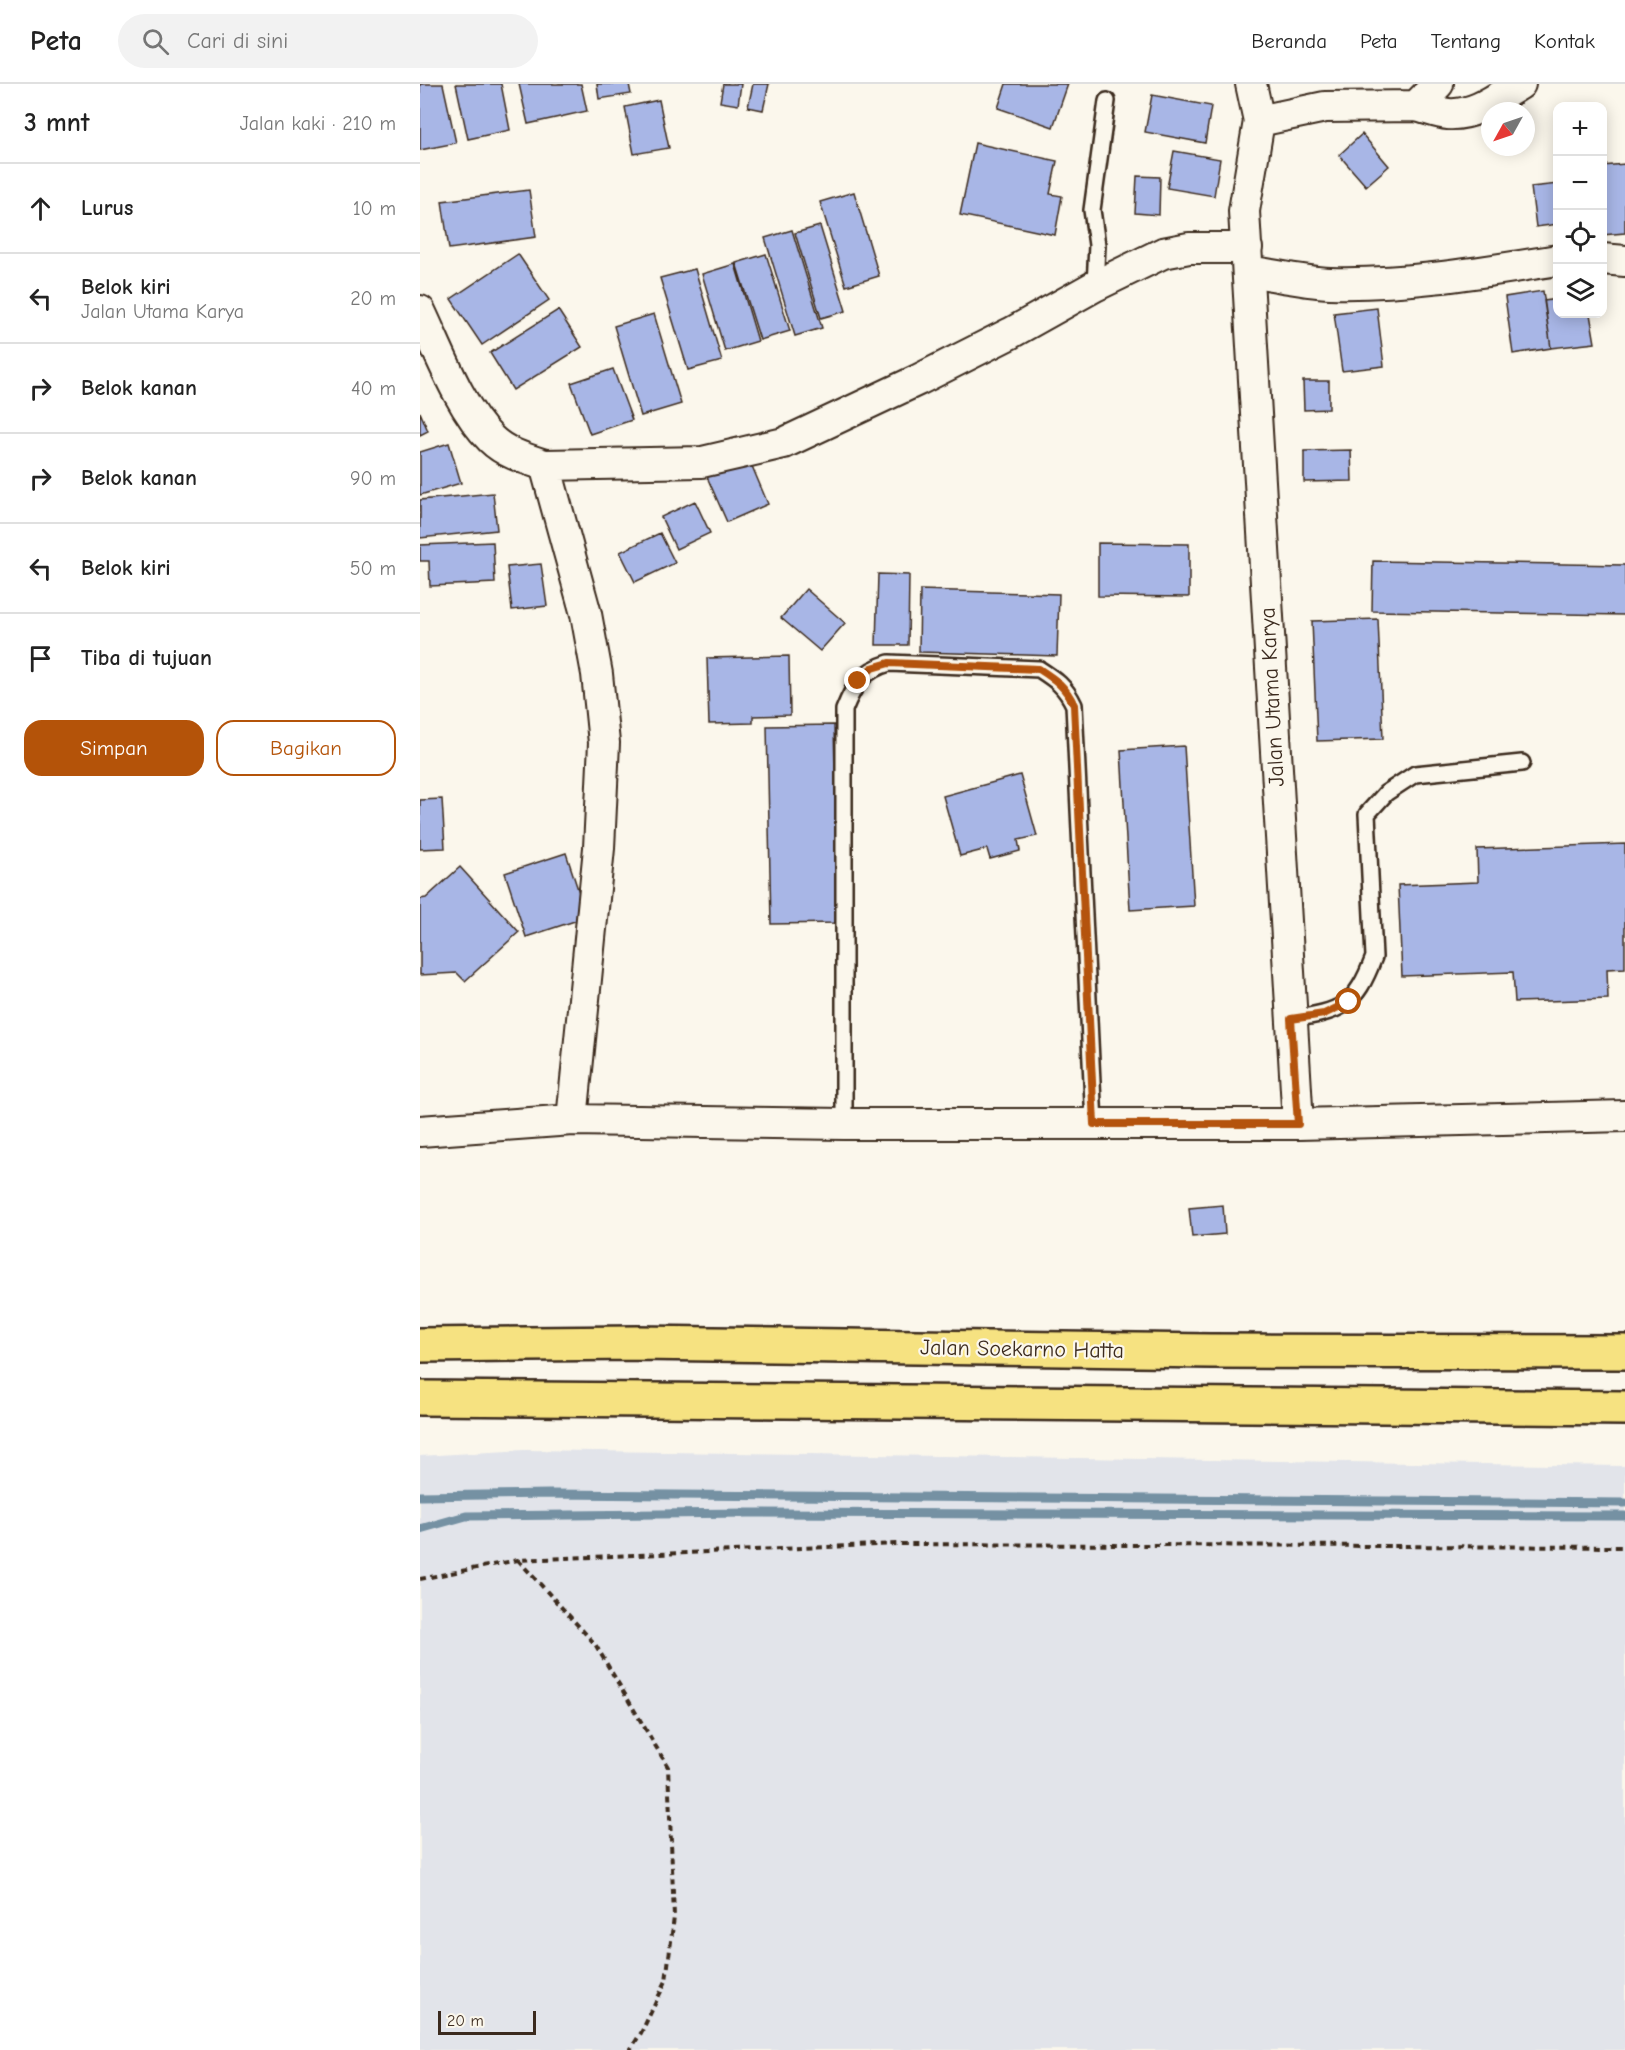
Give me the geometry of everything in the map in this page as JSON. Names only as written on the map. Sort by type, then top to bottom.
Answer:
[{"type":"highway","name":"Jalan Soekarno Hatta","points":[[420,1345],[637,1342],[1210,1352],[1625,1352]]},
{"type":"highway","points":[[420,1398],[1625,1408]]},
{"type":"street","points":[[1251,84],[1259,121],[1325,107],[1416,106],[1447,114],[1461,113],[1482,108],[1520,84]]},
{"type":"street","points":[[1416,106],[1438,84]]},
{"type":"street","name":"Jalan Utama Karya","points":[[1259,121],[1245,211],[1298,1124]]},
{"type":"street","points":[[420,311],[469,413],[492,441],[520,457],[545,465],[702,462],[784,443],[918,380],[1011,333],[1095,286],[1163,253],[1189,248],[1248,260],[1328,283],[1396,282],[1461,276],[1553,261]]},
{"type":"street","points":[[1607,259],[1625,261]]},
{"type":"street","points":[[545,465],[586,614],[597,674],[604,743],[599,848],[572,1120]]},
{"type":"street","points":[[420,1131],[572,1120],[844,1124],[1298,1124],[1625,1116]]},
{"type":"lane","points":[[1095,286],[1097,245],[1092,210],[1107,101]]},
{"type":"lane","points":[[844,1124],[844,710],[858,681],[872,668],[889,663],[1039,669],[1056,680],[1067,691],[1074,705],[1094,1124]]},
{"type":"lane","points":[[1291,1019],[1324,1014],[1349,1002],[1366,979],[1374,957],[1367,814],[1386,793],[1415,774],[1522,763]]},
{"type":"path","points":[[420,1579],[518,1560],[898,1544],[1625,1547]]},
{"type":"path","points":[[518,1560],[595,1644],[668,1767],[674,1917],[666,1981],[630,2050]]},
{"type":"shaded area","points":[[524,1450],[1625,1466],[1625,2050],[420,2050],[420,1456]]},
{"type":"building","points":[[420,84],[443,84],[456,143],[420,150]]},
{"type":"building","points":[[456,84],[501,84],[510,130],[468,139]]},
{"type":"building","points":[[519,84],[581,84],[587,111],[528,124]]},
{"type":"building","points":[[597,84],[629,84],[631,94],[599,99]]},
{"type":"building","points":[[723,84],[741,84],[738,105],[720,102]]},
{"type":"building","points":[[753,84],[769,84],[763,110],[748,107]]},
{"type":"building","points":[[1006,84],[1068,84],[1053,127],[998,108]]},
{"type":"building","points":[[1152,95],[1211,106],[1205,143],[1145,132]]},
{"type":"building","points":[[659,100],[669,148],[634,154],[625,107]]},
{"type":"building","points":[[1362,134],[1389,166],[1366,186],[1339,155]]},
{"type":"building","points":[[975,143],[1057,161],[1050,194],[1062,196],[1055,235],[960,215]]},
{"type":"building","points":[[1174,151],[1220,159],[1214,196],[1167,188]]},
{"type":"building","points":[[1625,164],[1625,233],[1607,235],[1607,166]]},
{"type":"building","points":[[1137,176],[1160,177],[1159,215],[1135,213]]},
{"type":"building","points":[[1553,185],[1553,225],[1536,227],[1531,187]]},
{"type":"building","points":[[529,190],[536,237],[449,249],[442,201]]},
{"type":"building","points":[[854,192],[879,276],[846,286],[820,202]]},
{"type":"building","points":[[820,226],[846,311],[821,318],[795,233]]},
{"type":"building","points":[[792,230],[822,328],[795,336],[765,238]]},
{"type":"building","points":[[518,254],[549,300],[482,345],[451,299]]},
{"type":"building","points":[[766,254],[790,331],[760,340],[736,263]]},
{"type":"building","points":[[735,264],[758,341],[725,351],[702,274]]},
{"type":"building","points":[[695,269],[722,361],[688,370],[660,278]]},
{"type":"building","points":[[1543,291],[1551,348],[1513,354],[1505,297]]},
{"type":"building","points":[[1553,300],[1553,318],[1591,318],[1595,343],[1551,348],[1544,301]]},
{"type":"building","points":[[1377,308],[1384,366],[1342,371],[1334,313]]},
{"type":"building","points":[[558,310],[582,347],[513,390],[490,353]]},
{"type":"building","points":[[654,314],[681,404],[641,416],[614,326]]},
{"type":"building","points":[[613,369],[632,420],[590,434],[571,383]]},
{"type":"building","points":[[1303,381],[1329,381],[1329,409],[1304,410]]},
{"type":"building","points":[[420,412],[428,431],[420,435]]},
{"type":"building","points":[[449,443],[461,483],[420,495],[420,452]]},
{"type":"building","points":[[1351,450],[1352,481],[1304,482],[1304,451]]},
{"type":"building","points":[[749,459],[768,504],[727,522],[707,477]]},
{"type":"building","points":[[493,493],[497,530],[420,538],[420,500]]},
{"type":"building","points":[[695,501],[710,533],[676,549],[661,517]]},
{"type":"building","points":[[660,533],[675,563],[635,582],[620,552]]},
{"type":"building","points":[[493,542],[495,583],[430,586],[429,561],[420,561],[420,545]]},
{"type":"building","points":[[1098,543],[1189,544],[1189,597],[1098,596]]},
{"type":"building","points":[[1373,561],[1625,565],[1625,615],[1372,611]]},
{"type":"building","points":[[541,564],[547,606],[512,610],[507,567]]},
{"type":"building","points":[[878,574],[909,575],[908,645],[876,645]]},
{"type":"building","points":[[806,589],[845,623],[820,651],[781,618]]},
{"type":"building","points":[[920,590],[1059,594],[1057,656],[919,652]]},
{"type":"building","points":[[1378,619],[1383,739],[1317,741],[1312,621]]},
{"type":"building","points":[[789,656],[790,715],[753,716],[753,723],[709,724],[707,658]]},
{"type":"building","points":[[834,725],[838,923],[771,924],[767,726]]},
{"type":"building","points":[[1184,746],[1194,906],[1130,910],[1121,750]]},
{"type":"building","points":[[1020,775],[1037,836],[1018,840],[1020,851],[990,859],[987,849],[960,856],[943,796]]},
{"type":"building","points":[[442,799],[445,848],[420,849],[420,800]]},
{"type":"building","points":[[1625,844],[1625,968],[1607,969],[1608,999],[1515,1002],[1513,972],[1402,976],[1398,885],[1478,882],[1477,849]]},
{"type":"building","points":[[566,853],[587,917],[526,937],[505,873]]},
{"type":"building","points":[[460,867],[519,932],[465,981],[457,973],[420,975],[420,899],[426,898]]},
{"type":"building","points":[[1223,1205],[1225,1234],[1192,1237],[1189,1208]]},
{"type":"waterway","points":[[420,1496],[549,1494],[1625,1503]]},
{"type":"waterway","points":[[420,1529],[466,1516],[748,1513],[1625,1516]]},
{"type":"route","points":[[858,681],[872,668],[889,663],[1039,669],[1056,680],[1067,691],[1074,705],[1094,1124],[1298,1124],[1291,1019],[1324,1014],[1349,1002]]}]
